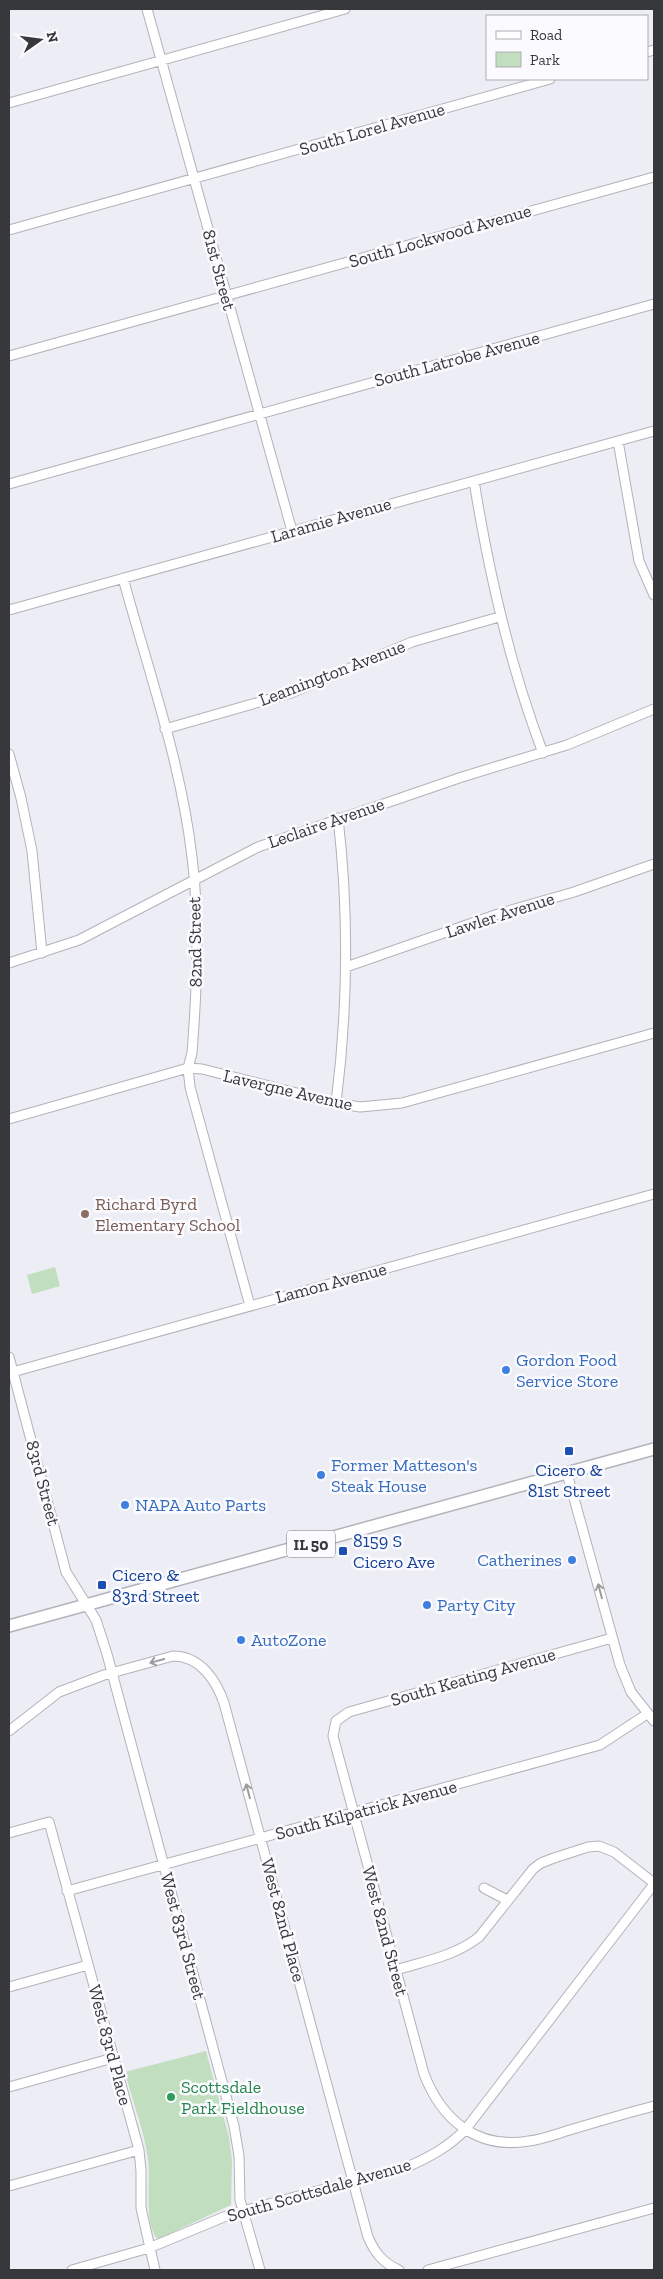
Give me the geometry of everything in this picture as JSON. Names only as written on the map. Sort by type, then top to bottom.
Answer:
[{"type":"main road","name":"IL 50","points":[[9,1626],[654,1449]]},
{"type":"street","name":"81st Street","points":[[147,9],[292,531]]},
{"type":"street","points":[[9,103],[345,9]]},
{"type":"street","name":"South Lorel Avenue","points":[[9,230],[546,80]]},
{"type":"street","name":"South Lockwood Avenue","points":[[9,356],[654,177]]},
{"type":"street","name":"South Latrobe Avenue","points":[[9,484],[654,304]]},
{"type":"street","name":"Laramie Avenue","points":[[9,610],[654,431]]},
{"type":"street","points":[[618,441],[639,561],[654,595]]},
{"type":"street","points":[[474,481],[499,617],[543,753]]},
{"type":"street","name":"82nd Street","points":[[123,578],[183,800],[194,878],[197,972],[192,1054],[188,1068],[190,1086],[250,1306]]},
{"type":"street","name":"Leamington Avenue","points":[[165,728],[290,693],[412,642],[499,617]]},
{"type":"street","name":"Leclaire Avenue","points":[[9,964],[78,940],[194,878],[258,847],[462,777],[543,753],[624,723],[654,709]]},
{"type":"street","points":[[9,754],[29,836],[42,953]]},
{"type":"street","points":[[336,1103],[343,1049],[346,967],[345,877],[338,818]]},
{"type":"street","name":"Lawler Avenue","points":[[346,967],[501,913],[574,892],[654,864]]},
{"type":"street","name":"Lavergne Avenue","points":[[9,1119],[188,1068],[202,1069],[336,1103],[360,1107],[402,1103],[654,1033]]},
{"type":"street","name":"Lamon Avenue","points":[[11,1372],[654,1194]]},
{"type":"street","name":"83rd Street","points":[[9,1356],[11,1372],[66,1572],[75,1589],[88,1605]]},
{"type":"street","points":[[567,1473],[625,1679],[647,1714],[654,1721]]},
{"type":"street","name":"West 83rd Street","points":[[88,1605],[96,1620],[112,1673],[234,2126],[239,2156],[240,2194],[260,2270]]},
{"type":"street","name":"South Keating Avenue","points":[[336,1721],[341,1716],[358,1710],[612,1638]]},
{"type":"street","name":"West 82nd Place","points":[[112,1673],[173,1656],[182,1656],[199,1666],[214,1679],[219,1689],[373,2250],[381,2259],[399,2270]]},
{"type":"street","points":[[9,1731],[59,1692],[112,1673]]},
{"type":"street","name":"South Kilpatrick Avenue","points":[[67,1891],[600,1745],[647,1714]]},
{"type":"street","name":"West 82nd Street","points":[[336,1721],[333,1727],[334,1741],[424,2074],[432,2094],[451,2118],[465,2130]]},
{"type":"street","name":"West 83rd Place","points":[[9,1833],[49,1822],[139,2150],[141,2208],[155,2270]]},
{"type":"street","points":[[396,1970],[453,1954],[468,1946],[479,1937],[507,1900],[541,1863],[588,1847],[599,1846],[614,1852],[654,1884]]},
{"type":"street","name":"South Scottsdale Avenue","points":[[72,2270],[149,2248],[243,2210],[408,2167],[451,2144],[465,2130],[654,1884]]},
{"type":"street","points":[[484,1888],[507,1900]]},
{"type":"street","points":[[9,1987],[88,1965]]},
{"type":"street","points":[[9,2087],[113,2058]]},
{"type":"street","points":[[465,2130],[482,2138],[501,2143],[529,2141],[654,2106]]},
{"type":"street","points":[[9,2186],[139,2150]]},
{"type":"street","points":[[428,2270],[654,2208]]},
{"type":"green space","points":[[55,1267],[60,1286],[32,1294],[27,1275]]},
{"type":"green space","points":[[206,2051],[229,2137],[232,2160],[231,2205],[158,2239],[153,2233],[149,2213],[149,2167],[146,2148],[125,2072]]},
{"type":"place","name":"Richard Byrd Elementary School","points":[[85,1214]]},
{"type":"place","name":"Gordon Food Service Store","points":[[506,1370]]},
{"type":"place","name":"Cicero & 81st Street","points":[[569,1451]]},
{"type":"place","name":"Former Matteson's Steak House","points":[[321,1475]]},
{"type":"place","name":"NAPA Auto Parts","points":[[125,1505]]},
{"type":"place","name":"8159 S Cicero Ave","points":[[343,1551]]},
{"type":"place","name":"Catherines","points":[[572,1560]]},
{"type":"place","name":"Cicero & 83rd Street","points":[[102,1585]]},
{"type":"place","name":"Party City","points":[[427,1605]]},
{"type":"place","name":"AutoZone","points":[[241,1640]]},
{"type":"place","name":"Scottsdale Park Fieldhouse","points":[[171,2097]]}]
